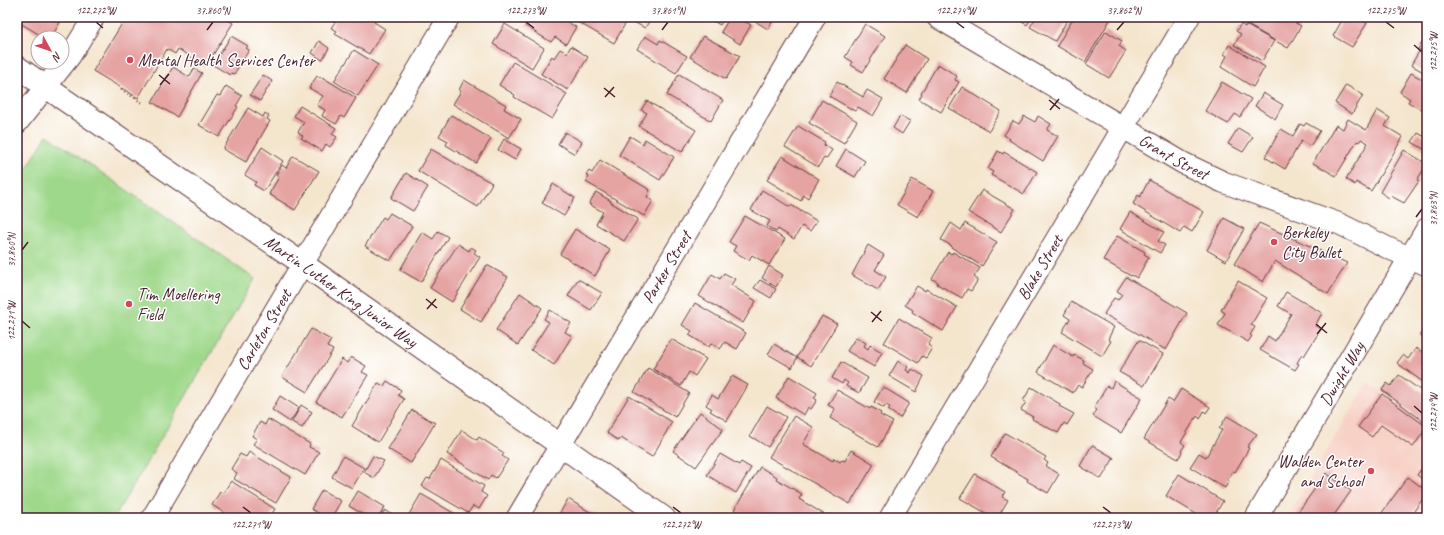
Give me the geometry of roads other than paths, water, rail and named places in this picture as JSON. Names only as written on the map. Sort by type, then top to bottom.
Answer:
[{"type":"street","points":[[17,123],[70,56],[94,17]]},
{"type":"street","name":"Carleton Street","points":[[152,518],[449,17]]},
{"type":"street","name":"Parker Street","points":[[517,518],[815,17]]},
{"type":"street","name":"Grant Street","points":[[937,17],[1183,163],[1223,182],[1340,224],[1419,261]]},
{"type":"street","name":"Blake Street","points":[[890,518],[1189,17]]},
{"type":"street","name":"Martin Luther King Junior Way","points":[[17,67],[303,264],[664,518]]},
{"type":"street","name":"Dwight Way","points":[[1256,518],[1419,261],[1427,229]]},
{"type":"place","name":"Mental Health Services Center","points":[[130,60]]},
{"type":"place","name":"Berkeley City Ballet","points":[[1274,242]]},
{"type":"place","name":"Tim Moellering Field","points":[[129,304]]},
{"type":"place","name":"Walden Center and School","points":[[1371,471]]}]
